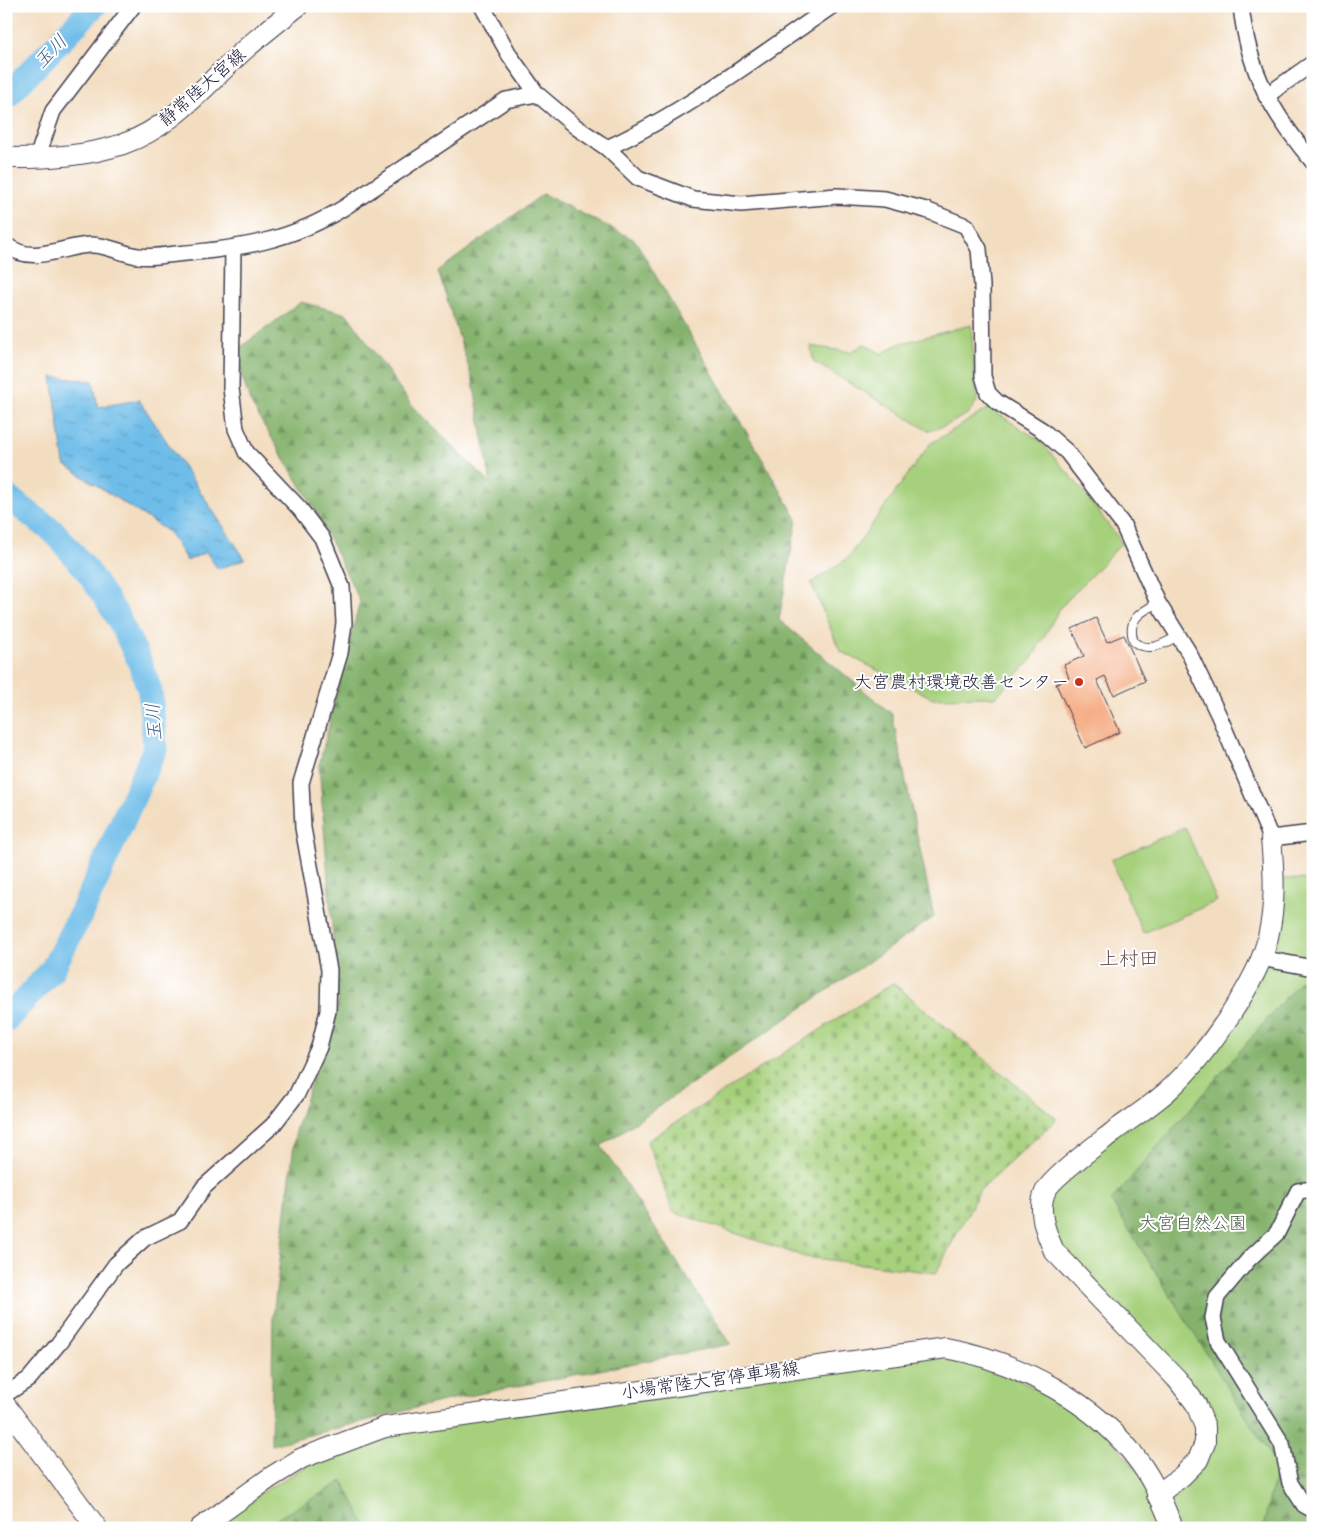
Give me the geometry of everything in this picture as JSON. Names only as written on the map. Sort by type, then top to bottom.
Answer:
[{"type":"main road","name":"静常陸大宮線","points":[[9,162],[37,158],[63,158],[91,152],[124,144],[148,132],[209,85],[242,52],[298,6]]},
{"type":"main road","points":[[1157,1495],[1182,1476],[1198,1460],[1205,1443],[1205,1427],[1196,1404],[1177,1379],[1054,1250],[1044,1226],[1042,1207],[1046,1191],[1078,1159],[1173,1086],[1225,1025],[1261,958],[1268,938],[1274,905],[1275,878],[1271,838]]},
{"type":"main road","name":"小場常陸大宮停車場線","points":[[200,1528],[271,1477],[302,1458],[385,1427],[946,1348],[967,1352],[1019,1372],[1045,1384],[1089,1412],[1127,1446],[1141,1465],[1173,1528]]},
{"type":"main road","points":[[6,1406],[97,1528]]},
{"type":"street","points":[[37,158],[53,111],[133,6]]},
{"type":"street","points":[[482,6],[510,56],[537,94],[576,127],[607,148],[638,178],[693,199],[741,204],[837,196],[885,200],[926,210],[966,226],[978,249],[982,285],[983,376],[988,393],[996,402],[1042,430],[1067,452],[1124,525],[1158,603],[1178,636],[1219,716],[1271,838],[1313,833]]},
{"type":"street","points":[[607,148],[628,138],[715,85],[832,6]]},
{"type":"street","points":[[1241,6],[1248,53],[1266,96],[1297,143],[1313,162]]},
{"type":"street","points":[[1266,96],[1313,63]]},
{"type":"street","points":[[6,245],[18,252],[37,255],[90,245],[139,257],[233,248],[291,235],[326,219],[506,100],[537,94]]},
{"type":"street","points":[[6,1394],[29,1379],[59,1343],[116,1264],[145,1238],[180,1221],[204,1187],[273,1124],[297,1094],[319,1047],[328,1011],[329,970],[303,828],[301,783],[340,653],[344,623],[342,587],[322,538],[300,509],[246,452],[236,429],[231,388],[233,248]]},
{"type":"street","points":[[1261,958],[1313,968]]},
{"type":"street","points":[[1313,1189],[1298,1191],[1277,1233],[1249,1259],[1216,1297],[1212,1318],[1218,1341],[1282,1444],[1290,1483],[1304,1505],[1313,1510]]},
{"type":"lane","points":[[1158,603],[1140,612],[1134,618],[1132,628],[1134,642],[1142,647],[1152,648],[1178,636]]},
{"type":"green space","points":[[543,194],[635,240],[797,519],[779,620],[892,714],[934,917],[601,1146],[731,1344],[443,1401],[271,1445],[273,1317],[296,1128],[338,1003],[319,765],[360,601],[313,506],[251,404],[234,352],[301,302],[347,314],[413,407],[491,484],[473,381],[438,271]]},
{"type":"green space","points":[[971,325],[977,401],[969,413],[949,424],[929,431],[814,362],[810,346],[851,352],[864,344],[882,354],[898,344]]},
{"type":"green space","points":[[989,408],[1039,440],[1076,482],[1122,543],[1060,608],[1031,660],[996,697],[932,698],[840,651],[811,583],[847,559],[930,444]]},
{"type":"green space","points":[[1185,827],[1217,901],[1143,933],[1111,860]]},
{"type":"green space","name":"大宮自然公園","points":[[1275,878],[1313,880],[1313,1528],[200,1528],[360,1435],[946,1348],[1089,1412],[1157,1494],[1182,1476],[1205,1427],[1054,1251],[1045,1191],[1173,1086],[1261,958]]},
{"type":"green space","points":[[1313,966],[1313,1528],[1263,1528],[1277,1466],[1111,1201]]},
{"type":"green space","points":[[893,983],[1057,1119],[980,1190],[936,1273],[805,1257],[673,1212],[647,1141]]},
{"type":"green space","points":[[343,1481],[367,1528],[261,1528]]},
{"type":"water","points":[[52,377],[93,381],[98,407],[139,400],[245,559],[218,569],[206,552],[187,561],[170,533],[64,464]]},
{"type":"building","name":"大宮農村環境改善センター","points":[[1096,618],[1107,642],[1124,635],[1145,681],[1114,695],[1105,676],[1097,680],[1120,732],[1085,748],[1056,684],[1069,678],[1064,665],[1084,656],[1072,629]]},
{"type":"waterway","name":"玉川","points":[[6,97],[94,6]]},
{"type":"waterway","name":"玉川","points":[[6,496],[54,532],[86,569],[116,614],[139,660],[150,691],[155,749],[82,912],[52,970],[6,1020]]},
{"type":"place","name":"大宮農村環境改善センター","points":[[1079,682]]},
{"type":"district","name":"上村田","points":[[1129,958]]}]
